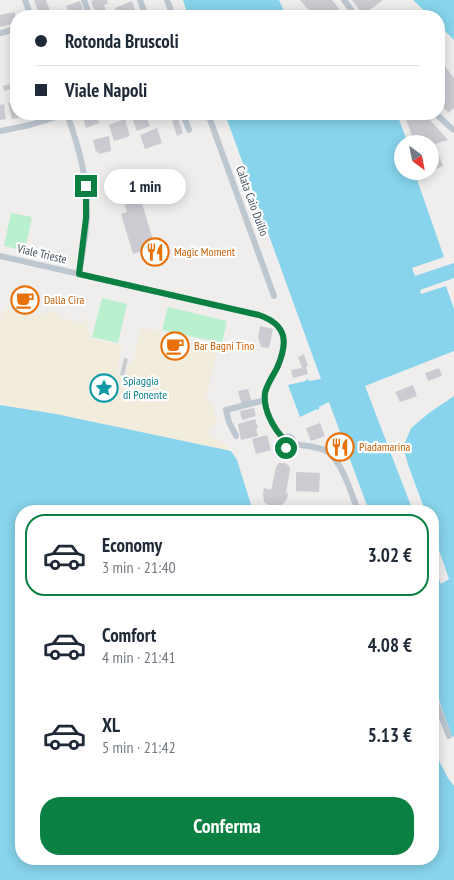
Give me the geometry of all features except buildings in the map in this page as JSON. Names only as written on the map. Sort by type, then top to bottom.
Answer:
[{"type":"street","points":[[0,131],[46,120]]},
{"type":"street","points":[[68,120],[82,160],[86,186],[86,218],[79,274]]},
{"type":"street","points":[[185,120],[189,130]]},
{"type":"street","name":"Calata Caio Duilio","points":[[210,120],[274,296]]},
{"type":"street","points":[[443,120],[454,130]]},
{"type":"street","name":"Viale Trieste","points":[[0,256],[259,315],[269,319],[276,323],[280,329],[283,335],[284,346],[281,357],[267,386],[265,400]]},
{"type":"street","points":[[236,436],[229,422],[226,410],[265,400],[271,421],[284,439],[282,444],[286,448],[290,448],[293,444],[326,451],[334,457],[348,482],[356,505]]},
{"type":"street","points":[[439,710],[449,736]]},
{"type":"green space","points":[[11,213],[32,217],[25,251],[4,246]]},
{"type":"green space","points":[[102,298],[127,304],[118,343],[92,337]]},
{"type":"green space","points":[[168,307],[227,321],[222,343],[162,330]]},
{"type":"sand","name":"Spiaggia di Ponente","points":[[3,308],[45,316],[47,311],[58,312],[58,317],[84,324],[86,319],[89,319],[86,332],[91,334],[90,338],[122,346],[116,375],[125,377],[128,365],[132,365],[141,328],[162,332],[159,349],[185,357],[186,350],[200,353],[203,342],[218,346],[206,399],[212,403],[217,424],[211,426],[209,434],[226,445],[231,451],[56,414],[0,405],[0,322]]},
{"type":"water","points":[[183,0],[279,0],[283,10],[186,10]]},
{"type":"water","points":[[413,0],[454,0],[454,40],[445,31],[445,10],[424,10]]},
{"type":"water","points":[[227,120],[399,120],[405,135],[394,135],[394,180],[417,180],[444,257],[412,268],[415,276],[454,263],[454,278],[420,290],[421,294],[446,286],[454,309],[454,351],[365,386],[411,505],[367,505],[329,402],[319,407],[319,409],[300,417],[288,385],[308,379],[309,381],[321,379]]},
{"type":"water","points":[[454,396],[454,737],[439,700],[439,579],[441,584],[449,579],[439,550],[439,505],[423,505],[403,447],[411,428]]},
{"type":"water","points":[[0,405],[56,414],[231,451],[237,460],[251,505],[15,505],[15,865],[439,865],[439,761],[454,786],[454,880],[0,880]]},
{"type":"pier","points":[[419,417],[419,421],[411,428],[403,447],[423,505],[420,505],[405,466],[401,447],[409,426]]},
{"type":"place","name":"Magic Moment","points":[[155,252]]},
{"type":"place","name":"Dalla Cira","points":[[25,300]]},
{"type":"place","name":"Bar Bagni Tino","points":[[175,346]]},
{"type":"place","name":"Spiaggia di Ponente","points":[[104,388]]},
{"type":"place","name":"Piadamarina","points":[[340,447]]},
{"type":"route","points":[[86,186],[85,235],[79,274],[259,315],[276,323],[283,335],[284,346],[281,357],[267,386],[265,400],[271,421],[284,439],[282,444],[286,448]]}]
